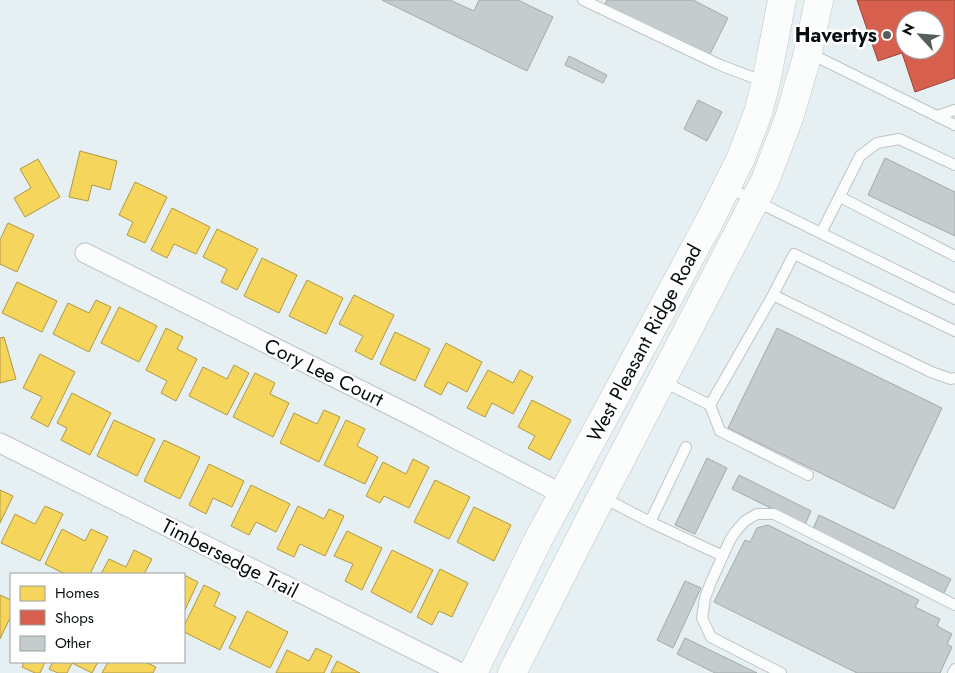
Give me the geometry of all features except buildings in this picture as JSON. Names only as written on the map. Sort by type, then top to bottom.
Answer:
[{"type":"street","name":"West Pleasant Ridge Road","points":[[473,673],[562,494],[727,186],[758,113],[782,0]]},
{"type":"street","name":"West Pleasant Ridge Road","points":[[512,673],[765,181],[789,118],[808,53],[819,0]]},
{"type":"street","name":"Cory Lee Court","points":[[85,253],[412,416],[562,494]]},
{"type":"street","name":"Timbersedge Trail","points":[[0,442],[461,673]]},
{"type":"lane","points":[[583,0],[720,64],[766,82]]},
{"type":"lane","points":[[808,53],[955,125]]},
{"type":"lane","points":[[937,116],[955,110]]},
{"type":"lane","points":[[821,233],[860,156],[876,143],[899,139],[955,165]]},
{"type":"lane","points":[[727,186],[955,299]]},
{"type":"lane","points":[[840,197],[955,256]]},
{"type":"lane","points":[[710,405],[773,295],[794,254],[955,331]]},
{"type":"lane","points":[[773,295],[931,372],[951,379],[955,378]]},
{"type":"lane","points":[[661,381],[710,405],[720,431],[808,475]]},
{"type":"lane","points":[[650,522],[686,448]]},
{"type":"lane","points":[[602,496],[621,508],[723,556]]},
{"type":"lane","points":[[781,673],[711,637],[702,618],[705,598],[730,540],[745,521],[757,514],[774,514],[955,605]]},
{"type":"lane","points":[[953,673],[955,669]]},
{"type":"place","name":"Havertys","points":[[887,35]]}]
